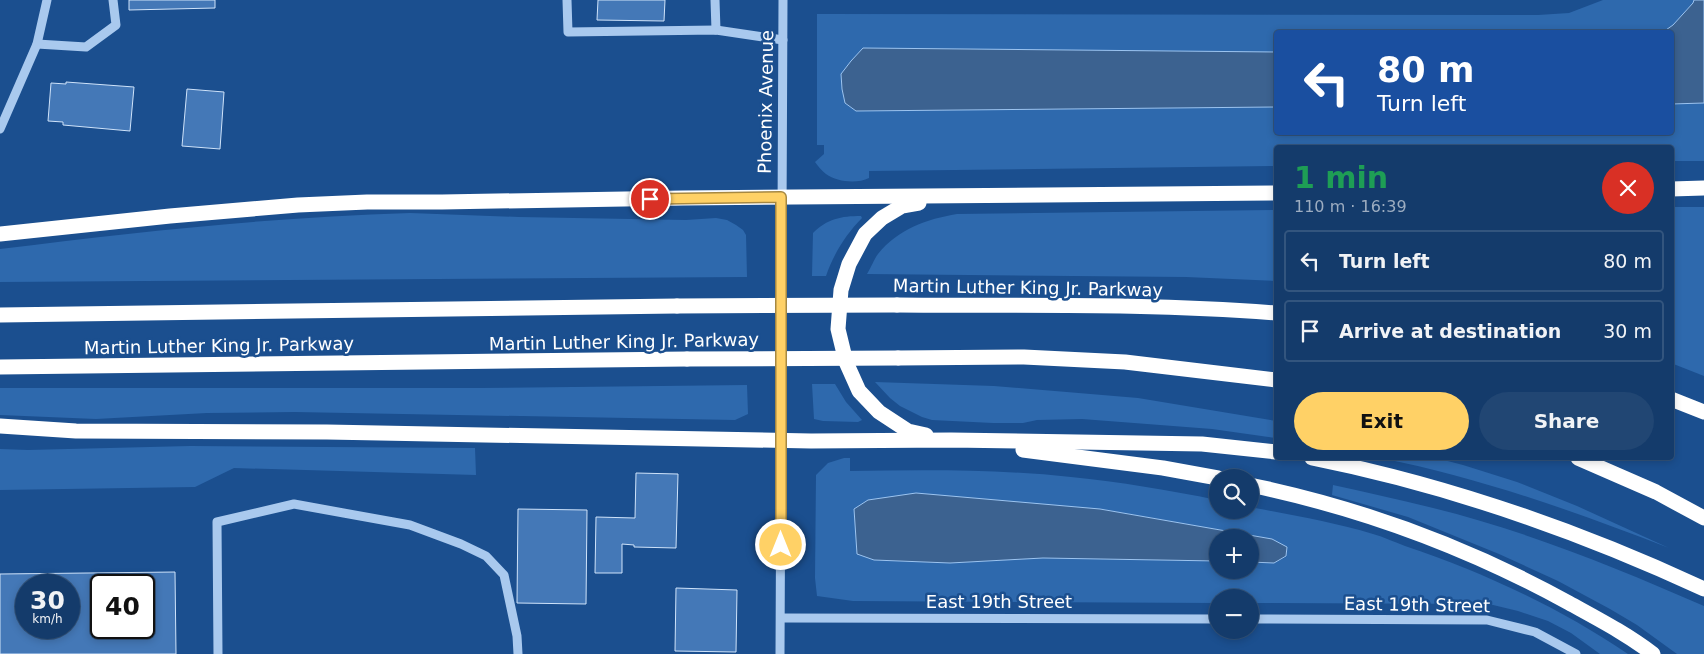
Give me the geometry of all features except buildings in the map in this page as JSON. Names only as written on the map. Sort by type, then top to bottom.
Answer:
[{"type":"highway","points":[[1674,189],[1704,188]]},
{"type":"highway","points":[[0,234],[170,216],[348,202],[1274,192]]},
{"type":"highway","points":[[965,196],[902,206],[882,218],[865,234],[849,264],[841,290],[838,329],[846,362],[859,391],[879,412],[908,431],[951,440],[1163,468],[1209,476]]},
{"type":"highway","name":"Martin Luther King Jr. Parkway","points":[[0,316],[677,306],[897,305],[1136,307],[1274,313]]},
{"type":"highway","name":"Martin Luther King Jr. Parkway","points":[[0,367],[1024,357],[1125,362],[1274,380]]},
{"type":"highway","points":[[1674,400],[1704,412]]},
{"type":"highway","points":[[0,426],[76,431],[347,432],[781,441],[951,440],[1202,444],[1274,452]]},
{"type":"highway","points":[[1321,460],[1398,477],[1492,505],[1624,554],[1704,589]]},
{"type":"highway","points":[[1583,460],[1656,492],[1704,518]]},
{"type":"highway","points":[[1259,487],[1290,493],[1342,508],[1437,541],[1479,558],[1522,577],[1603,621],[1653,654]]},
{"type":"street","points":[[0,129],[37,44],[47,0]]},
{"type":"street","points":[[37,44],[86,47],[116,25],[113,0]]},
{"type":"street","points":[[567,0],[568,32],[716,30],[783,40]]},
{"type":"street","points":[[715,0],[716,30]]},
{"type":"street","name":"Phoenix Avenue","points":[[780,654],[783,0]]},
{"type":"street","points":[[218,654],[217,522],[294,504],[410,525],[486,556],[504,575],[517,636],[518,654]]},
{"type":"street","name":"East 19th Street","points":[[781,618],[1209,619]]},
{"type":"street","name":"East 19th Street","points":[[1259,619],[1487,620],[1535,632],[1576,654]]},
{"type":"shaded area","points":[[1603,0],[1694,0],[1673,25],[1666,30],[1274,30],[1274,52],[841,74],[842,89],[845,103],[856,111],[1274,107],[1274,135],[1674,135],[1674,104],[1704,103],[1704,161],[1674,161],[1674,145],[1274,145],[1274,166],[869,171],[869,178],[853,181],[831,177],[815,162],[824,154],[824,145],[817,145],[817,14],[1538,15],[1569,13]]},
{"type":"shaded area","points":[[1694,0],[1704,0],[1704,103],[1674,104],[1674,30],[1666,30]]},
{"type":"shaded area","points":[[863,48],[1274,52],[1274,107],[856,111],[845,103],[842,89],[841,74]]},
{"type":"shaded area","points":[[1674,207],[1704,207],[1704,376],[1674,364]]},
{"type":"shaded area","points":[[1274,210],[1274,281],[1186,277],[867,274],[878,254],[886,245],[904,232],[924,222],[957,214]]},
{"type":"shaded area","points":[[410,213],[686,220],[716,218],[727,220],[743,230],[746,235],[747,277],[0,282],[0,249],[205,226],[307,218]]},
{"type":"shaded area","points":[[861,216],[862,218],[832,260],[826,276],[812,276],[813,233],[829,221]]},
{"type":"shaded area","points":[[875,382],[994,386],[1138,398],[1274,421],[1274,438],[1212,429],[1082,419],[1037,420],[1023,423],[932,420],[900,406]]},
{"type":"shaded area","points":[[812,384],[835,384],[846,402],[862,420],[858,422],[814,419]]},
{"type":"shaded area","points":[[747,385],[748,414],[735,420],[295,412],[207,413],[96,419],[0,415],[0,388],[480,388]]},
{"type":"shaded area","points":[[190,446],[475,448],[476,475],[234,468],[195,487],[0,490],[0,449]]},
{"type":"shaded area","points":[[844,458],[850,458],[850,471],[932,470],[1043,474],[1144,487],[1209,498],[1209,519],[1259,519],[1259,509],[1312,519],[1381,537],[1492,579],[1548,606],[1628,654],[1600,654],[1571,633],[1548,621],[1489,604],[1259,603],[1259,589],[1209,589],[1209,603],[853,601],[817,596],[815,578],[816,475],[828,463]],"holes":[[[854,509],[1101,509],[1215,529],[1259,529],[1259,537],[1272,539],[1287,548],[1286,557],[1274,563],[1259,562],[1259,579],[1209,579],[1209,561],[1043,558],[950,563],[874,560],[858,554]]]},
{"type":"shaded area","points":[[1390,460],[1444,460],[1517,482],[1577,506],[1669,548],[1598,521],[1526,497],[1418,466]]},
{"type":"shaded area","points":[[1333,485],[1464,516],[1534,538],[1637,577],[1704,606],[1704,654],[1677,654],[1637,625],[1558,581],[1499,554],[1408,517],[1332,495]]},
{"type":"shaded area","points":[[916,493],[1100,509],[1215,529],[1209,529],[1209,561],[1043,558],[950,563],[874,560],[857,554],[854,509],[868,500]]},
{"type":"shaded area","points":[[1259,537],[1272,539],[1287,547],[1286,556],[1274,563],[1259,562]]},
{"type":"route","points":[[650,199],[781,197],[781,545]]}]
